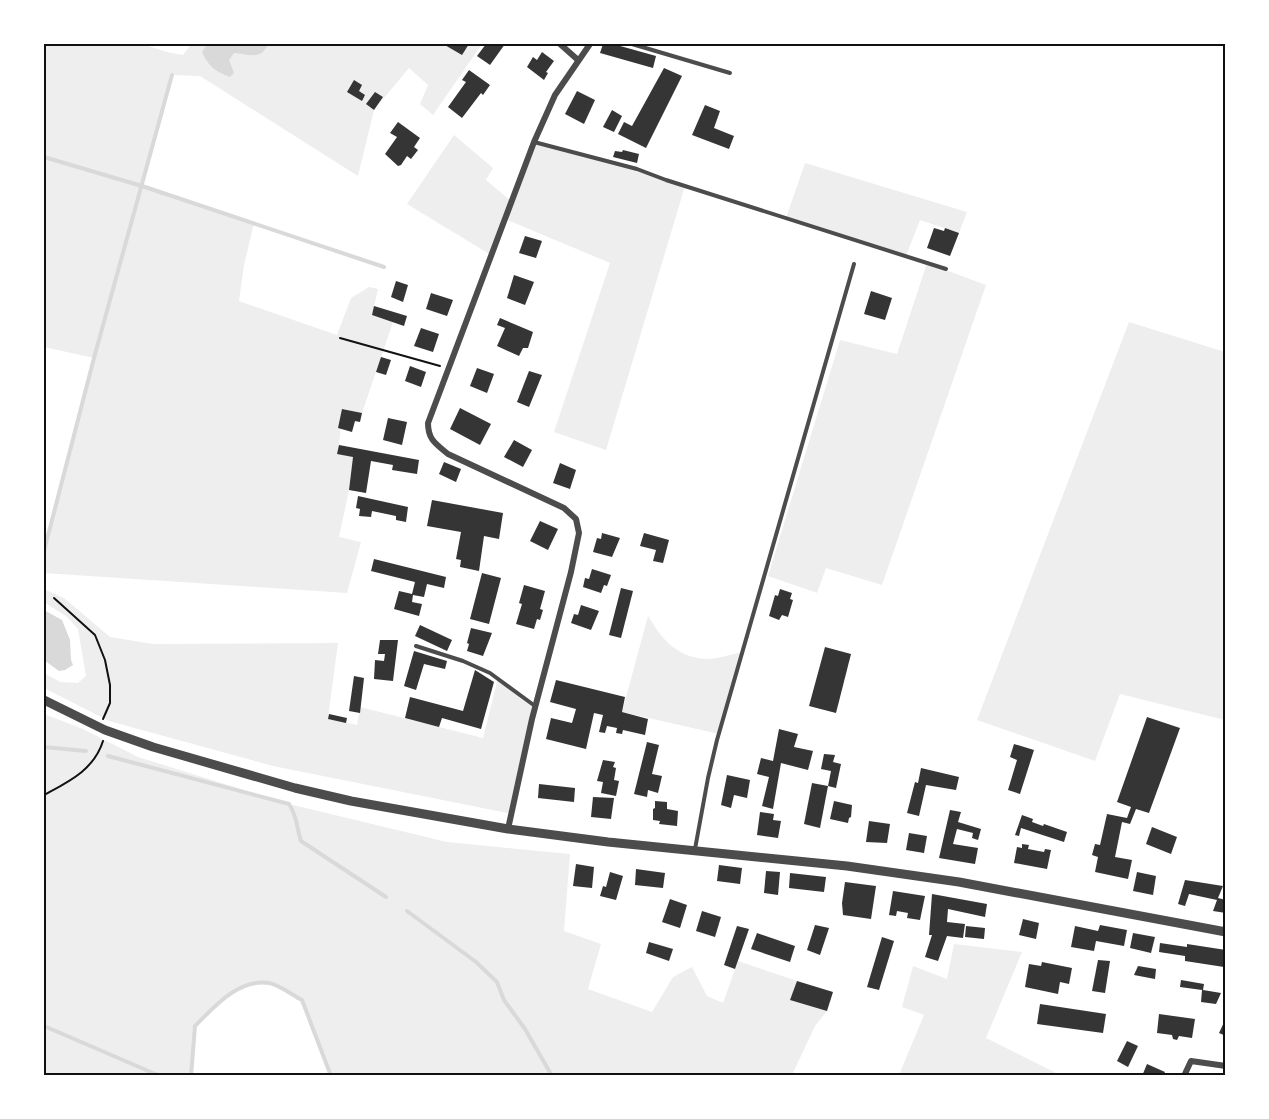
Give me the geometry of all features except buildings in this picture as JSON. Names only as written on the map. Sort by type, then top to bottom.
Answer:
[{"type":"street","points":[[560,44],[578,60]]},
{"type":"street","points":[[508,829],[579,533],[576,519],[564,508],[448,454],[428,434],[429,423],[534,142],[555,95],[590,44]]},
{"type":"street","points":[[44,700],[103,729],[153,747],[296,788],[369,805],[508,829],[608,842],[825,864],[959,882],[1226,932]]},
{"type":"street","points":[[1184,1076],[1191,1061],[1226,1066]]},
{"type":"lane","points":[[632,44],[730,73]]},
{"type":"lane","points":[[534,142],[637,169],[946,269]]},
{"type":"lane","points":[[695,850],[717,740],[854,264]]},
{"type":"lane","points":[[416,646],[463,661],[490,673],[536,706]]},
{"type":"path","points":[[340,338],[448,368]]},
{"type":"path","points":[[44,795],[73,780],[90,766],[100,750],[110,703],[110,685],[105,660],[95,635],[54,598]]},
{"type":"shaded area","points":[[44,44],[142,44],[183,55],[191,44],[482,44],[433,115],[420,104],[428,85],[409,68],[374,110],[358,176],[200,76],[172,75],[142,186],[254,223],[244,265],[239,301],[337,335],[351,298],[369,287],[378,289],[372,315],[393,322],[362,413],[343,409],[339,444],[353,457],[339,537],[361,542],[347,593],[44,573],[44,551],[94,358],[44,347]]},
{"type":"shaded area","points":[[207,44],[268,44],[258,55],[234,53],[229,60],[234,73],[230,77],[217,71],[207,61],[202,52]]},
{"type":"shaded area","points":[[454,135],[493,168],[486,180],[511,201],[534,142],[637,169],[685,186],[606,450],[554,432],[610,263],[505,219],[491,255],[407,204]]},
{"type":"shaded area","points":[[805,163],[967,212],[959,233],[920,220],[906,256],[786,218]]},
{"type":"shaded area","points":[[927,263],[986,285],[882,585],[826,568],[817,593],[768,576],[840,340],[897,354]]},
{"type":"shaded area","points":[[1129,322],[1225,352],[1225,720],[1120,694],[1095,761],[977,720]]},
{"type":"shaded area","points":[[44,589],[64,598],[110,637],[153,644],[338,643],[328,718],[357,725],[360,707],[483,738],[498,678],[536,706],[512,814],[273,766],[109,721],[44,688],[44,673],[60,682],[78,683],[86,676],[78,629],[67,617],[44,602]]},
{"type":"shaded area","points":[[44,610],[62,620],[70,640],[73,665],[65,670],[59,671],[44,660]]},
{"type":"shaded area","points":[[648,616],[665,639],[686,655],[706,659],[743,652],[719,734],[622,712]]},
{"type":"shaded area","points":[[44,714],[83,729],[138,757],[289,804],[447,842],[570,854],[564,931],[601,944],[588,989],[652,1012],[673,977],[692,967],[707,996],[723,1003],[738,961],[797,981],[791,1000],[827,1011],[815,1026],[792,1075],[331,1076],[302,1000],[273,984],[258,983],[237,989],[195,1026],[191,1075],[44,1075]]},
{"type":"shaded area","points":[[954,944],[1022,952],[986,1038],[1060,1075],[899,1075],[924,1015],[902,1007],[913,966],[947,979]]},
{"type":"waterway","points":[[44,551],[94,358],[172,75]]},
{"type":"waterway","points":[[44,157],[142,186],[384,267]]},
{"type":"waterway","points":[[44,747],[86,751]]},
{"type":"waterway","points":[[108,756],[289,804],[301,841],[386,897]]},
{"type":"waterway","points":[[407,911],[476,962],[497,982],[504,1000],[525,1029],[552,1076]]},
{"type":"waterway","points":[[191,1076],[195,1026],[237,989],[258,983],[273,984],[302,1000],[331,1076]]},
{"type":"waterway","points":[[44,1026],[160,1076]]}]
